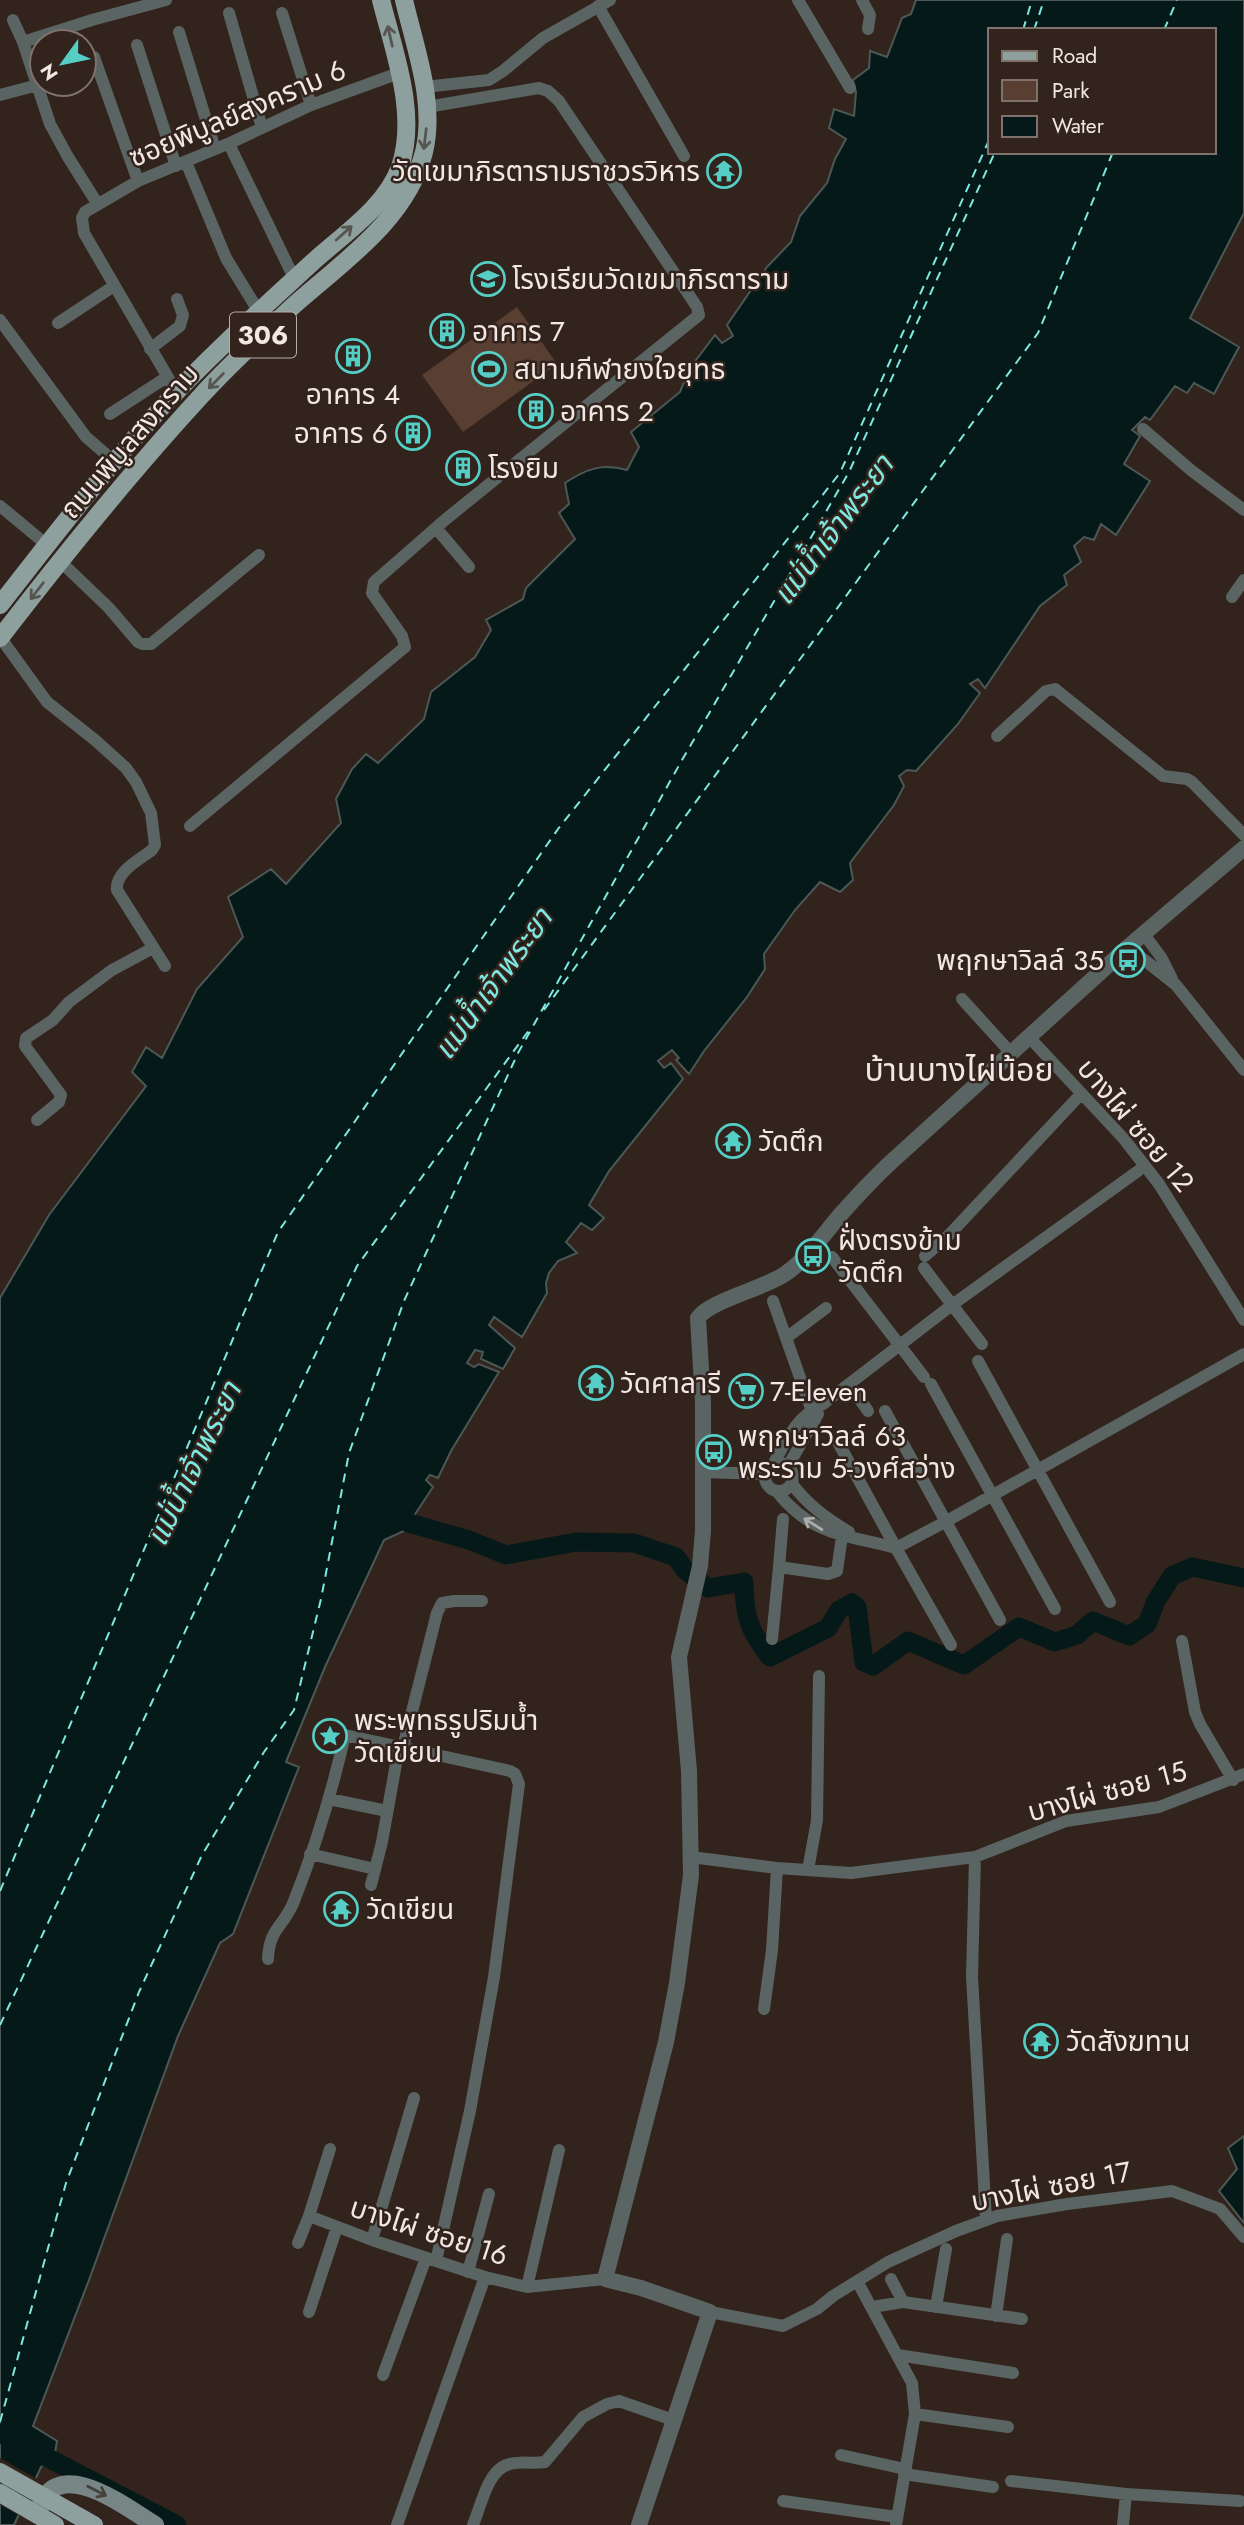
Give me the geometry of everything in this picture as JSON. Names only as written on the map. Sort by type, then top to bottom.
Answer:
[{"type":"main road","name":"ถนนพิบูลสงคราม","points":[[0,605],[115,462],[177,393],[259,312],[367,214],[391,186],[399,169],[406,140],[406,109],[381,0]]},
{"type":"main road","name":"ถนนพิบูลสงคราม","points":[[0,637],[60,561],[202,395],[275,323],[376,232],[393,213],[411,185],[424,153],[427,107],[404,0]]},
{"type":"main road","points":[[0,2472],[94,2525]]},
{"type":"main road","points":[[38,2525],[40,2507],[47,2495],[69,2483],[90,2486],[155,2525]]},
{"type":"main road","points":[[0,2493],[55,2525]]},
{"type":"street","points":[[23,42],[166,0]]},
{"type":"street","points":[[798,0],[850,88]]},
{"type":"street","points":[[862,0],[870,15],[868,29]]},
{"type":"street","points":[[424,87],[493,78],[543,38],[604,3],[684,156]]},
{"type":"street","points":[[229,13],[262,128]]},
{"type":"street","points":[[282,13],[312,105]]},
{"type":"street","points":[[13,20],[28,56]]},
{"type":"street","points":[[178,32],[215,149]]},
{"type":"street","points":[[137,45],[181,164],[226,258],[259,312]]},
{"type":"street","points":[[98,68],[138,181]]},
{"type":"street","name":"ซอยพิบูลย์สงคราม 6","points":[[97,203],[138,181],[229,144],[312,105],[399,73]]},
{"type":"street","points":[[493,78],[507,93]]},
{"type":"street","points":[[0,95],[28,88]]},
{"type":"street","points":[[190,826],[405,647],[402,636],[372,593],[372,587],[436,528],[699,315],[697,307],[559,101],[548,91],[540,88],[427,107]]},
{"type":"street","points":[[42,98],[50,124],[97,203],[85,212],[81,224],[84,233],[177,393]]},
{"type":"street","points":[[229,144],[295,280]]},
{"type":"street","points":[[58,323],[114,286]]},
{"type":"street","points":[[150,349],[180,326],[183,315],[177,299]]},
{"type":"street","points":[[1,323],[86,437],[115,462]]},
{"type":"street","points":[[0,342],[12,335]]},
{"type":"street","points":[[110,414],[167,377]]},
{"type":"street","points":[[1143,429],[1192,471],[1244,510]]},
{"type":"street","points":[[0,506],[47,545]]},
{"type":"street","points":[[436,528],[469,567]]},
{"type":"street","points":[[60,561],[110,608],[138,642],[147,645],[258,555]]},
{"type":"street","points":[[1232,597],[1244,580]]},
{"type":"street","points":[[0,637],[47,702],[126,768],[145,795],[151,813],[155,845],[119,876],[116,883],[117,890],[164,966]]},
{"type":"street","points":[[996,736],[1046,691],[1055,689],[1163,776],[1192,782],[1244,835]]},
{"type":"street","points":[[639,2525],[710,2312],[641,2288],[605,2279],[666,2042],[677,1983],[691,1857],[689,1771],[680,1657],[700,1566],[703,1402],[698,1322],[701,1313],[762,1287],[788,1272],[881,1171],[1143,933],[1244,848]]},
{"type":"street","points":[[1143,933],[1161,957],[1175,985]]},
{"type":"street","points":[[1128,947],[1175,985],[1244,1070]]},
{"type":"street","points":[[37,1120],[59,1102],[61,1096],[24,1046],[26,1038],[53,1020],[69,1002],[112,970],[153,948]]},
{"type":"street","points":[[962,999],[1011,1053]]},
{"type":"street","name":"บางไผ่ ซอย 12","points":[[1029,1037],[1124,1139],[1159,1184],[1244,1320]]},
{"type":"street","points":[[982,1344],[924,1262],[1081,1094]]},
{"type":"street","points":[[703,1472],[765,1474],[781,1465],[789,1434],[822,1404],[952,1305],[1138,1171]]},
{"type":"street","points":[[832,1257],[928,1380],[1055,1609]]},
{"type":"street","points":[[773,1301],[812,1415]]},
{"type":"street","points":[[786,1338],[827,1308]]},
{"type":"street","points":[[765,1474],[767,1486],[777,1492],[806,1521],[828,1532],[843,1533],[896,1548],[1244,1354]]},
{"type":"street","points":[[978,1361],[1110,1602]]},
{"type":"street","points":[[849,1384],[868,1411]]},
{"type":"street","points":[[885,1411],[1000,1620]]},
{"type":"street","points":[[839,1444],[951,1645]]},
{"type":"street","points":[[777,1492],[783,1492],[792,1484],[793,1477],[781,1465]]},
{"type":"street","points":[[792,1484],[818,1513],[843,1533]]},
{"type":"street","points":[[772,1639],[783,1519]]},
{"type":"street","points":[[779,1567],[833,1573],[839,1566],[843,1533]]},
{"type":"street","points":[[371,1885],[401,1747],[437,1613],[442,1603],[482,1601]]},
{"type":"street","points":[[1182,1641],[1191,1693],[1200,1724],[1239,1777]]},
{"type":"street","points":[[808,1870],[817,1820],[819,1676]]},
{"type":"street","points":[[268,1959],[268,1942],[293,1903],[329,1799],[345,1735],[510,1771],[518,1779],[494,1977],[470,2111],[431,2259],[383,2375]]},
{"type":"street","name":"บางไผ่ ซอย 15","points":[[691,1857],[777,1868],[867,1872],[975,1857],[1066,1821],[1158,1807],[1239,1777]]},
{"type":"street","points":[[329,1799],[387,1811]]},
{"type":"street","points":[[310,1854],[375,1869]]},
{"type":"street","points":[[975,1857],[972,1978],[986,2219]]},
{"type":"street","points":[[764,2009],[772,1950],[777,1868]]},
{"type":"street","points":[[372,2240],[414,2098]]},
{"type":"street","name":"บางไผ่ ซอย 16","points":[[330,2149],[309,2216],[468,2272],[527,2287],[605,2279]]},
{"type":"street","points":[[527,2287],[559,2150]]},
{"type":"street","name":"บางไผ่ ซอย 17","points":[[710,2312],[783,2326],[817,2309],[888,2262],[986,2219],[1067,2204],[1172,2191],[1220,2209],[1244,2237]]},
{"type":"street","points":[[468,2272],[489,2194]]},
{"type":"street","points":[[298,2243],[309,2216]]},
{"type":"street","points":[[309,2312],[337,2227]]},
{"type":"street","points":[[996,2316],[1007,2239]]},
{"type":"street","points":[[936,2307],[946,2249]]},
{"type":"street","points":[[397,2525],[485,2277]]},
{"type":"street","points":[[891,2279],[903,2302]]},
{"type":"street","points":[[783,2501],[897,2521],[915,2414],[912,2383],[857,2281]]},
{"type":"street","points":[[872,2307],[903,2302],[1022,2319]]},
{"type":"street","points":[[898,2355],[1013,2373]]},
{"type":"street","points":[[473,2525],[494,2474],[502,2466],[545,2462],[583,2417],[607,2404],[620,2401],[673,2420]]},
{"type":"street","points":[[915,2414],[1008,2427]]},
{"type":"street","points":[[841,2455],[905,2472],[993,2487]]},
{"type":"street","points":[[1011,2481],[1126,2494],[1243,2499]]},
{"type":"street","points":[[1123,2525],[1126,2494]]},
{"type":"green space","name":"สนามกีฬายงใจยุทธ","points":[[517,307],[557,364],[463,432],[422,375]]},
{"type":"water","name":"แม่น้ำเจ้าพระยา","points":[[916,0],[1244,0],[1244,213],[1190,318],[1239,347],[1214,394],[1194,383],[1187,393],[1175,386],[1150,420],[1145,417],[1132,430],[1140,436],[1124,464],[1150,481],[1116,535],[1101,524],[1094,540],[1084,537],[1074,546],[1081,562],[1064,575],[1067,585],[1040,606],[985,688],[978,679],[970,684],[980,693],[958,724],[916,771],[907,770],[899,776],[904,786],[894,805],[850,863],[853,880],[840,892],[820,882],[795,910],[764,954],[765,969],[747,997],[689,1074],[676,1060],[679,1058],[672,1050],[658,1061],[664,1068],[671,1063],[683,1079],[609,1171],[589,1205],[604,1218],[592,1230],[581,1223],[566,1242],[577,1253],[558,1261],[549,1273],[547,1293],[522,1337],[494,1317],[489,1325],[515,1348],[503,1369],[481,1359],[483,1352],[475,1350],[467,1363],[474,1367],[479,1364],[499,1372],[451,1451],[438,1478],[430,1475],[426,1480],[433,1487],[404,1531],[384,1540],[325,1667],[286,1762],[299,1767],[233,1934],[220,1943],[178,2036],[33,2426],[57,2441],[54,2459],[41,2467],[14,2525],[0,2525],[0,1298],[49,1215],[146,1086],[132,1072],[146,1047],[162,1058],[197,989],[243,937],[228,897],[271,869],[286,884],[341,823],[336,799],[352,769],[366,754],[378,763],[424,719],[431,692],[475,657],[491,630],[486,620],[523,599],[526,588],[575,539],[559,513],[569,504],[565,483],[580,474],[602,467],[627,470],[639,447],[631,432],[680,392],[690,368],[715,335],[722,343],[733,336],[727,325],[767,267],[791,242],[800,216],[827,183],[835,159],[846,139],[829,128],[834,109],[854,116],[856,92],[853,80],[869,68],[870,51],[887,57],[902,18],[911,14]]},
{"type":"water","points":[[1244,2136],[1244,2223],[1219,2191],[1237,2169],[1228,2148]]},
{"type":"pier","points":[[0,2458],[39,2480],[22,2517],[0,2505]]},
{"type":"waterway","points":[[386,1511],[409,1523],[469,1540],[506,1555],[576,1542],[634,1543],[676,1557],[685,1570],[708,1588],[744,1582],[749,1622],[770,1657],[828,1628],[839,1610],[852,1603],[857,1607],[864,1662],[873,1666],[908,1641],[964,1665],[1019,1627],[1055,1642],[1077,1635],[1093,1621],[1129,1636],[1147,1624],[1156,1601],[1172,1576],[1192,1567],[1244,1578]]},
{"type":"waterway","points":[[0,2433],[177,2525]]},
{"type":"ferry route","points":[[1024,28],[1032,0]]},
{"type":"ferry route","points":[[1035,28],[1044,0]]},
{"type":"ferry route","points":[[1165,28],[1177,0]]},
{"type":"ferry route","points":[[0,1891],[278,1232],[558,829],[840,473],[988,142]]},
{"type":"ferry route","points":[[0,2422],[66,2183],[139,1992],[202,1855],[264,1752],[294,1710],[321,1599],[349,1453],[404,1301],[518,1053],[682,760],[849,472],[994,154]]},
{"type":"ferry route","points":[[544,1010],[1038,333],[1112,154]]},
{"type":"ferry route","points":[[0,2025],[357,1266],[532,1026]]},
{"type":"place","name":"วัดเขมาภิรตารามราชวรวิหาร","points":[[724,171]]},
{"type":"place","name":"โรงเรียนวัดเขมาภิรตาราม","points":[[488,279]]},
{"type":"place","name":"อาคาร 7","points":[[447,331]]},
{"type":"place","name":"อาคาร 4","points":[[353,356]]},
{"type":"place","name":"สนามกีฬายงใจยุทธ","points":[[489,369]]},
{"type":"place","name":"อาคาร 2","points":[[536,411]]},
{"type":"place","name":"อาคาร 6","points":[[413,433]]},
{"type":"place","name":"โรงยิม","points":[[463,468]]},
{"type":"place","name":"พฤกษาวิลล์ 35","points":[[1128,960]]},
{"type":"place","name":"วัดตึก","points":[[733,1141]]},
{"type":"place","name":"ฝั่งตรงข้าม วัดตึก","points":[[813,1256]]},
{"type":"place","name":"วัดศาลารี","points":[[596,1383]]},
{"type":"place","name":"7-Eleven","points":[[746,1391]]},
{"type":"place","name":"พฤกษาวิลล์ 63 พระราม 5-วงศ์สว่าง","points":[[714,1452]]},
{"type":"place","name":"พระพุทธรูปริมน้ำ วัดเขียน","points":[[330,1736]]},
{"type":"place","name":"วัดเขียน","points":[[341,1909]]},
{"type":"place","name":"วัดสังฆทาน","points":[[1041,2041]]},
{"type":"district","name":"บ้านบางไผ่น้อย","points":[[959,1070]]}]
